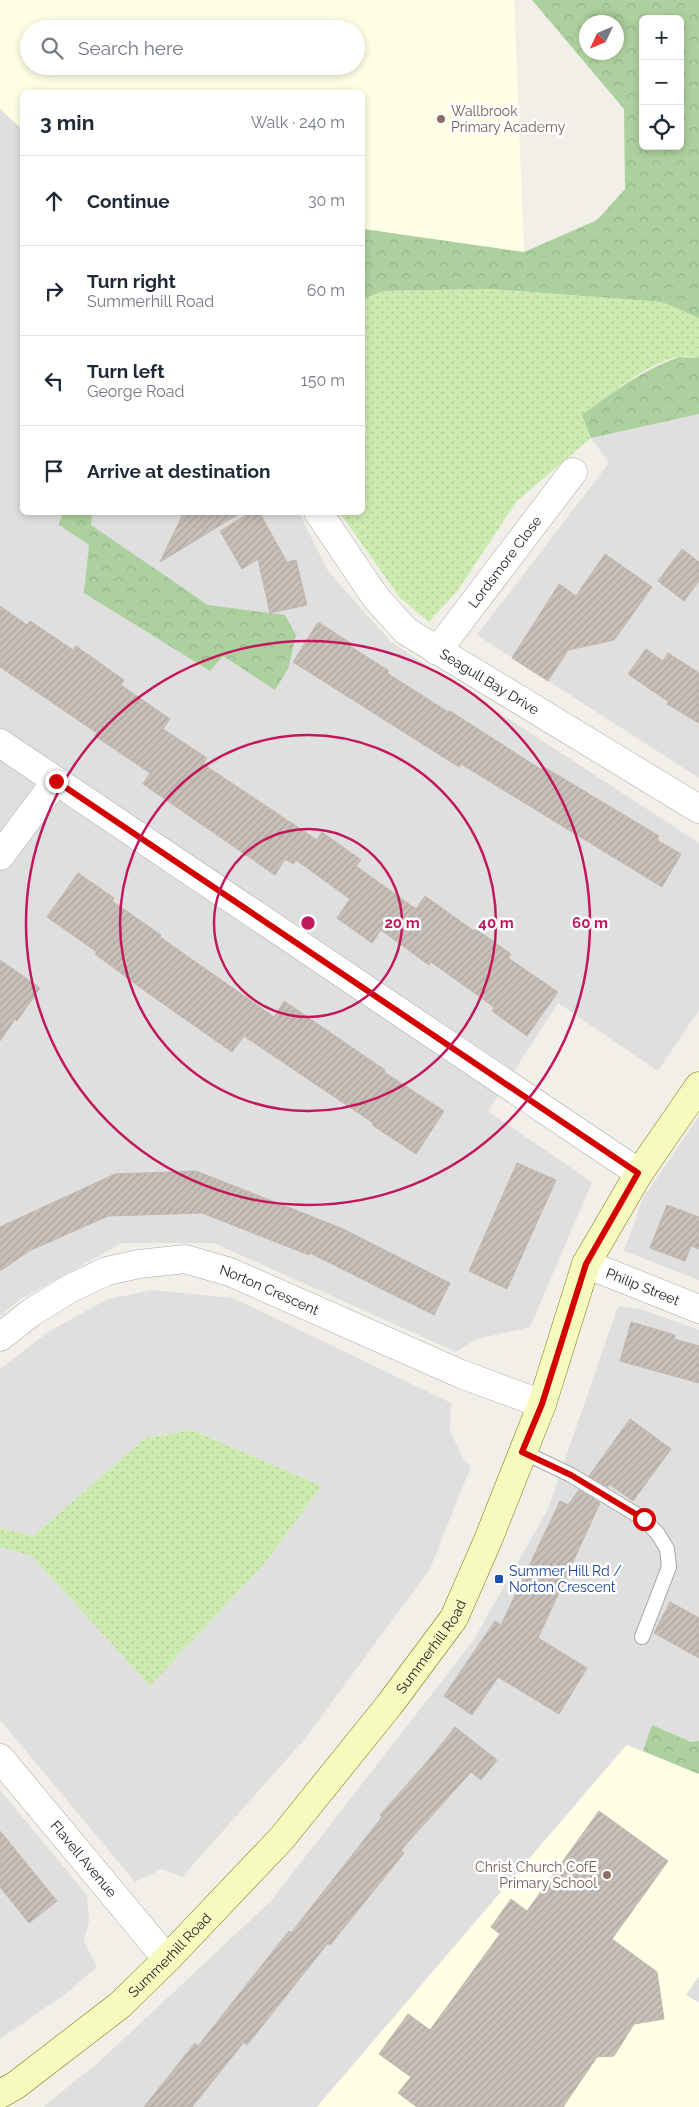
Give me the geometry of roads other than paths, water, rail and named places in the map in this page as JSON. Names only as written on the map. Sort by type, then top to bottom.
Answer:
[{"type":"main road","name":"Summerhill Road","points":[[0,2094],[16,2085],[120,2005],[167,1960],[282,1838],[390,1704],[454,1618],[488,1540],[542,1404],[586,1264],[638,1173],[699,1086]]},
{"type":"street","name":"Lordsmore Close","points":[[437,651],[573,472]]},
{"type":"street","name":"Seagull Bay Drive","points":[[320,515],[376,598],[406,630],[437,651],[699,809]]},
{"type":"street","points":[[0,743],[638,1173]]},
{"type":"street","points":[[0,856],[56,781]]},
{"type":"street","name":"Norton Crescent","points":[[0,1337],[32,1312],[71,1288],[106,1271],[139,1264],[185,1259],[230,1272],[461,1374],[542,1404]]},
{"type":"street","name":"Philip Street","points":[[586,1264],[699,1309]]},
{"type":"street","name":"Flavell Avenue","points":[[0,1758],[167,1960]]},
{"type":"lane","points":[[522,1452],[571,1475],[644,1519],[658,1534],[667,1549],[669,1568],[642,1637]]},
{"type":"place","name":"Wallbrook Primary Academy","points":[[441,119]]},
{"type":"place","name":"Summer Hill Rd / Norton Crescent","points":[[499,1579]]},
{"type":"place","name":"Christ Church CofE Primary School","points":[[607,1875]]}]
